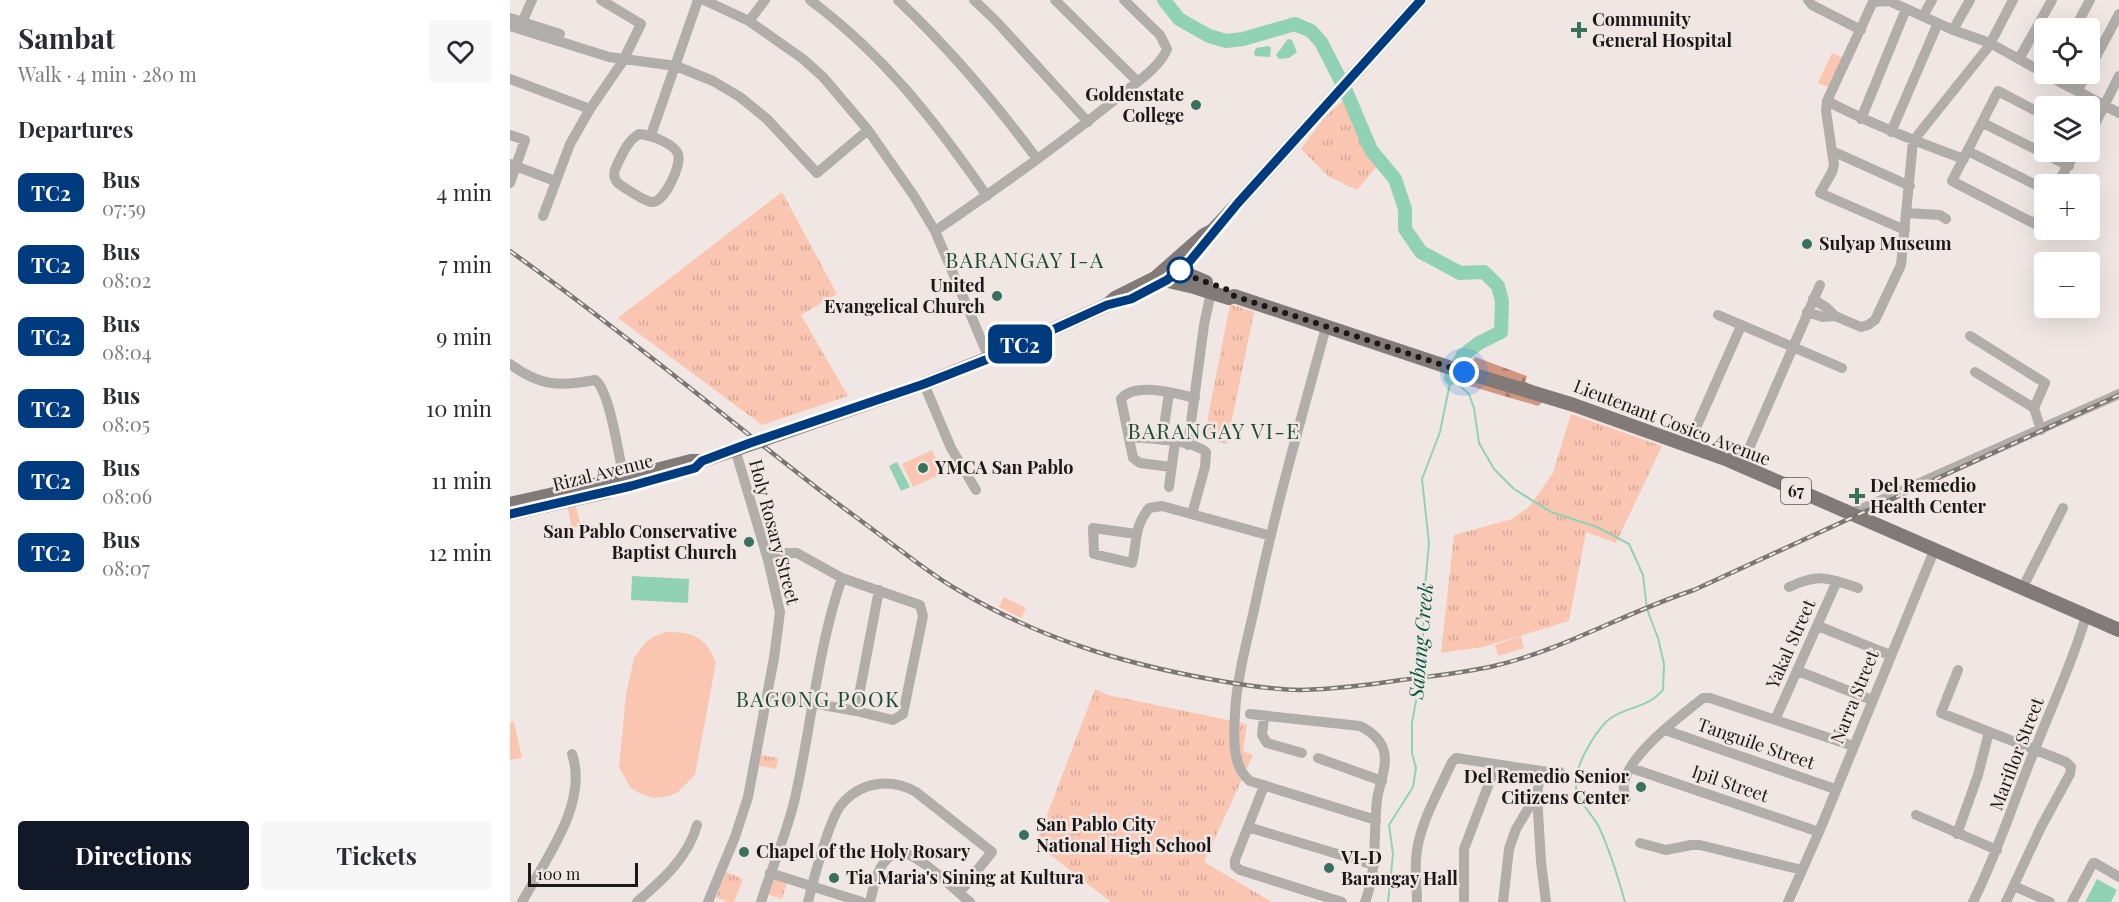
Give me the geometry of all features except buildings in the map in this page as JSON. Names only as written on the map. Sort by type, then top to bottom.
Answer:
[{"type":"main road","name":"Rizal Avenue","points":[[510,514],[538,503],[628,482],[691,461],[702,461],[924,384],[989,358],[1107,305],[1131,299],[1167,274],[1204,235],[1213,230],[1421,0]]},
{"type":"main road","name":"Lieutenant Cosico Avenue","points":[[1167,274],[1229,298],[1234,296],[1448,367],[1541,394],[1688,446],[1741,466],[2119,630]]},
{"type":"main road","name":"Lieutenant Cosico Avenue","points":[[1167,274],[1231,291],[1234,296]]},
{"type":"main road","name":"Rizal Avenue","points":[[510,504],[538,503]]},
{"type":"street","points":[[517,25],[532,0]]},
{"type":"street","points":[[543,216],[570,144],[590,109],[628,59],[641,24],[601,0]]},
{"type":"street","points":[[651,135],[698,0]]},
{"type":"street","points":[[704,0],[749,21],[803,59],[823,78],[868,130],[914,196],[935,231],[989,358]]},
{"type":"street","points":[[749,21],[765,0]]},
{"type":"street","points":[[810,0],[863,44],[910,93],[940,130],[987,196]]},
{"type":"street","points":[[898,0],[954,56],[1037,159]]},
{"type":"street","points":[[974,0],[1088,122]]},
{"type":"street","points":[[1055,0],[1137,81]]},
{"type":"street","points":[[1809,0],[1812,5],[1861,30]]},
{"type":"street","points":[[1905,230],[1820,193],[1834,165],[1826,111],[1827,101],[1861,30],[1871,1],[1889,0],[1953,30],[1990,44],[2034,67]]},
{"type":"street","points":[[1923,16],[1932,0]]},
{"type":"street","points":[[1953,30],[1970,0]]},
{"type":"street","points":[[1813,299],[1835,316],[1861,327],[1875,320],[1901,265],[1913,141],[1990,44],[2013,0]]},
{"type":"street","points":[[2019,59],[2052,0]]},
{"type":"street","points":[[2080,18],[2090,0]]},
{"type":"street","points":[[935,231],[1088,122],[1165,55],[1167,49],[1164,41],[1129,2]]},
{"type":"street","points":[[1861,119],[1906,9]]},
{"type":"street","points":[[2100,49],[2119,14]]},
{"type":"street","points":[[510,18],[517,25],[628,59],[675,66],[713,81],[740,97],[766,119],[817,173],[868,130]]},
{"type":"street","points":[[1891,132],[1938,23]]},
{"type":"street","points":[[2100,113],[2119,76]]},
{"type":"street","points":[[510,79],[590,109]]},
{"type":"street","points":[[2065,84],[2119,113]]},
{"type":"street","points":[[2077,91],[2081,84]]},
{"type":"street","points":[[2034,110],[1998,91],[1952,182],[2034,223]]},
{"type":"street","points":[[1827,101],[1861,119],[1913,141],[1966,155],[2034,185]]},
{"type":"street","points":[[1983,123],[2069,166]]},
{"type":"street","points":[[639,134],[651,135],[676,149],[680,164],[662,198],[650,202],[619,184],[614,178],[614,171],[629,141],[639,134]]},
{"type":"street","points":[[510,135],[525,140],[513,166],[510,183]]},
{"type":"street","points":[[1832,151],[1910,186]]},
{"type":"street","points":[[2064,174],[2071,162]]},
{"type":"street","points":[[513,166],[555,181]]},
{"type":"street","points":[[1907,213],[1940,215],[1946,219]]},
{"type":"street","points":[[1741,466],[1820,285]]},
{"type":"street","points":[[1188,445],[1204,325],[1211,292]]},
{"type":"street","points":[[1807,312],[1823,317],[1835,316]]},
{"type":"street","points":[[1718,315],[1842,368]]},
{"type":"street","points":[[1688,446],[1741,326]]},
{"type":"street","points":[[1326,327],[1271,536],[1238,684],[1235,710],[1237,763],[1240,771],[1250,781],[1376,820]]},
{"type":"street","points":[[1970,336],[2044,383],[2034,408],[2041,430]]},
{"type":"street","points":[[510,364],[525,375],[550,384],[565,385],[595,380],[600,384],[607,400],[628,482]]},
{"type":"street","points":[[1975,372],[2034,408]]},
{"type":"street","points":[[924,384],[951,448],[976,490]]},
{"type":"street","points":[[1171,467],[1136,461],[1132,458],[1130,437],[1121,402],[1124,395],[1154,389],[1195,398]]},
{"type":"street","points":[[1162,440],[1169,393]]},
{"type":"street","points":[[1850,514],[2119,394]]},
{"type":"street","points":[[1130,437],[1175,442],[1202,448],[1206,452],[1205,467],[1192,514]]},
{"type":"street","points":[[1169,488],[1175,442]]},
{"type":"street","name":"Holy Rosary Street","points":[[712,901],[748,797],[768,694],[780,612],[768,560],[735,449]]},
{"type":"street","points":[[1136,534],[1093,528],[1094,554],[1132,563],[1140,520],[1149,508],[1162,506],[1271,536]]},
{"type":"street","points":[[2022,589],[2063,508]]},
{"type":"street","name":"Narra Street","points":[[1788,902],[1934,551]]},
{"type":"street","points":[[768,560],[786,553],[797,553],[842,578],[920,605],[923,616],[903,714],[899,718],[894,720],[768,694]]},
{"type":"street","points":[[1790,587],[1814,577],[1858,588]]},
{"type":"street","points":[[760,902],[793,806],[831,612],[842,578]]},
{"type":"street","name":"Yakal Street","points":[[1775,720],[1837,581]]},
{"type":"street","points":[[856,711],[879,590]]},
{"type":"street","name":"Mariflor Street","points":[[1973,902],[1997,850],[2034,750],[2067,672],[2086,616]]},
{"type":"street","points":[[1818,626],[1890,655]]},
{"type":"street","points":[[1958,670],[1941,712],[2066,762],[2071,767],[2070,774],[2041,827],[2006,902]]},
{"type":"street","points":[[1798,671],[1872,700]]},
{"type":"street","points":[[1626,798],[1623,786],[1630,768],[1647,747],[1703,698],[1710,698],[1852,746]]},
{"type":"street","points":[[1250,714],[1360,726],[1369,730],[1383,750],[1374,865],[1372,881],[1365,902]]},
{"type":"street","points":[[1264,717],[1262,735],[1267,743],[1302,753]]},
{"type":"street","name":"Tanguile Street","points":[[1665,730],[1835,789]]},
{"type":"street","points":[[1957,834],[1978,775],[1989,732]]},
{"type":"street","points":[[522,902],[560,833],[573,803],[577,782],[572,754]]},
{"type":"street","points":[[1318,758],[1382,781]]},
{"type":"street","points":[[1417,902],[1416,860],[1419,840],[1426,819],[1452,762],[1456,758],[1560,772]]},
{"type":"street","points":[[1464,902],[1464,849],[1496,765]]},
{"type":"street","name":"Ipil Street","points":[[1630,768],[1819,832]]},
{"type":"street","points":[[1541,771],[1537,794],[1540,862],[1546,902]]},
{"type":"street","points":[[808,902],[834,819],[841,806],[866,787],[877,783],[903,785],[916,792],[992,852],[959,893]]},
{"type":"street","points":[[1264,786],[1235,860],[1235,866],[1308,897],[1342,902]]},
{"type":"street","points":[[1503,902],[1509,849],[1516,829],[1537,794]]},
{"type":"street","points":[[1916,815],[1997,850]]},
{"type":"street","points":[[637,902],[686,853],[697,825]]},
{"type":"street","points":[[1248,827],[1374,865]]},
{"type":"street","points":[[1640,843],[1666,850],[1700,845],[1802,870]]},
{"type":"street","points":[[870,902],[878,874],[885,860],[900,851],[910,854],[928,867],[970,902]]},
{"type":"street","points":[[2072,902],[2092,863],[2095,862],[2119,877]]},
{"type":"street","points":[[770,873],[862,902]]},
{"type":"street","points":[[2014,886],[2046,901]]},
{"type":"green space","points":[[1832,53],[1844,58],[1830,88],[1818,83]]},
{"type":"green space","points":[[1345,99],[1378,165],[1357,190],[1328,176],[1301,149],[1324,118]]},
{"type":"green space","points":[[782,192],[837,294],[801,315],[848,396],[762,425],[618,318]]},
{"type":"green space","points":[[1230,304],[1254,312],[1227,444],[1204,438]]},
{"type":"green space","points":[[1475,357],[1527,376],[1525,382],[1553,393],[1538,406],[1460,383]]},
{"type":"green space","points":[[1571,414],[1662,446],[1616,543],[1586,532],[1569,621],[1483,647],[1441,653],[1454,535],[1512,519],[1529,507],[1553,473]]},
{"type":"green space","name":"YMCA San Pablo","points":[[932,450],[943,473],[913,487],[902,464]]},
{"type":"green space","points":[[575,503],[581,526],[572,528],[567,505]]},
{"type":"green space","points":[[1004,597],[1026,608],[1021,618],[999,607]]},
{"type":"green space","points":[[666,632],[697,637],[707,646],[716,662],[695,775],[678,792],[653,798],[630,787],[619,767],[626,695],[634,658],[646,642]]},
{"type":"green space","points":[[1521,636],[1524,648],[1498,656],[1495,645]]},
{"type":"green space","points":[[1095,689],[1108,695],[1247,724],[1243,751],[1253,755],[1204,862],[1272,902],[1111,902],[1036,844]]},
{"type":"green space","points":[[514,722],[522,758],[510,760],[510,723]]},
{"type":"green space","points":[[761,755],[778,758],[776,769],[759,766]]},
{"type":"green space","points":[[726,872],[743,879],[734,902],[716,897]]},
{"type":"green space","points":[[771,878],[787,883],[782,899],[766,894]]},
{"type":"shaded area","points":[[1288,39],[1292,40],[1297,52],[1289,58],[1279,59],[1276,55]]},
{"type":"shaded area","points":[[1269,46],[1271,48],[1270,57],[1255,56],[1256,48]]},
{"type":"shaded area","points":[[897,462],[910,487],[901,491],[889,466]]},
{"type":"shaded area","points":[[632,576],[689,579],[688,603],[631,600]]},
{"type":"shaded area","points":[[2097,879],[2117,890],[2111,902],[2085,902]]},
{"type":"waterway","points":[[1164,0],[1179,19],[1209,36],[1226,41],[1243,39],[1295,24],[1311,31],[1321,42],[1346,91],[1371,150],[1395,179],[1405,209],[1405,229],[1421,252],[1460,273],[1484,272],[1498,286],[1502,301],[1501,332],[1479,343],[1463,355],[1451,378]]},
{"type":"waterway","points":[[1451,378],[1469,394],[1474,408],[1479,443],[1494,469],[1514,489],[1551,512],[1597,527],[1629,544],[1643,575],[1647,609],[1658,638],[1664,664],[1663,690],[1647,702],[1607,721],[1596,734],[1581,761],[1576,779],[1579,798],[1599,827],[1607,845],[1625,902]]},
{"type":"waterway","name":"Sabang Creek","points":[[1388,902],[1393,854],[1389,825],[1413,787],[1416,768],[1412,753],[1412,722],[1422,671],[1424,598],[1429,543],[1422,479],[1440,432],[1451,378]]},
{"type":"railway","points":[[510,251],[626,338],[817,488],[941,580],[958,590],[1019,622],[1082,647],[1181,674],[1280,689],[1301,690],[1376,684],[1494,666],[1520,659],[1694,590],[2119,395]]},
{"type":"bus line","name":"TC2","points":[[510,514],[631,486],[695,468],[702,461],[750,443],[924,384],[993,357],[1107,305],[1131,299],[1149,291],[1190,261],[1209,239],[1213,230],[1421,0]]},
{"type":"place","name":"Community General Hospital","points":[[1579,30]]},
{"type":"place","name":"Goldenstate College","points":[[1196,105]]},
{"type":"place","name":"Sulyap Museum","points":[[1807,244]]},
{"type":"place","name":"United Evangelical Church","points":[[997,296]]},
{"type":"place","name":"YMCA San Pablo","points":[[923,468]]},
{"type":"place","name":"Del Remedio Health Center","points":[[1857,496]]},
{"type":"place","name":"San Pablo Conservative Baptist Church","points":[[749,542]]},
{"type":"place","name":"Del Remedio Senior Citizens Center","points":[[1641,787]]},
{"type":"place","name":"San Pablo City National High School","points":[[1024,835]]},
{"type":"place","name":"Chapel of the Holy Rosary","points":[[744,852]]},
{"type":"place","name":"VI-D Barangay Hall","points":[[1329,868]]},
{"type":"place","name":"Tia Maria's Sining at Kultura","points":[[834,878]]},
{"type":"district","name":"BARANGAY I-A","points":[[1025,261]]},
{"type":"district","name":"BARANGAY VI-E","points":[[1214,432]]},
{"type":"district","name":"BAGONG POOK","points":[[818,700]]},
{"type":"route","points":[[1180,270],[1178,272],[1231,291],[1234,296],[1464,372]]}]
